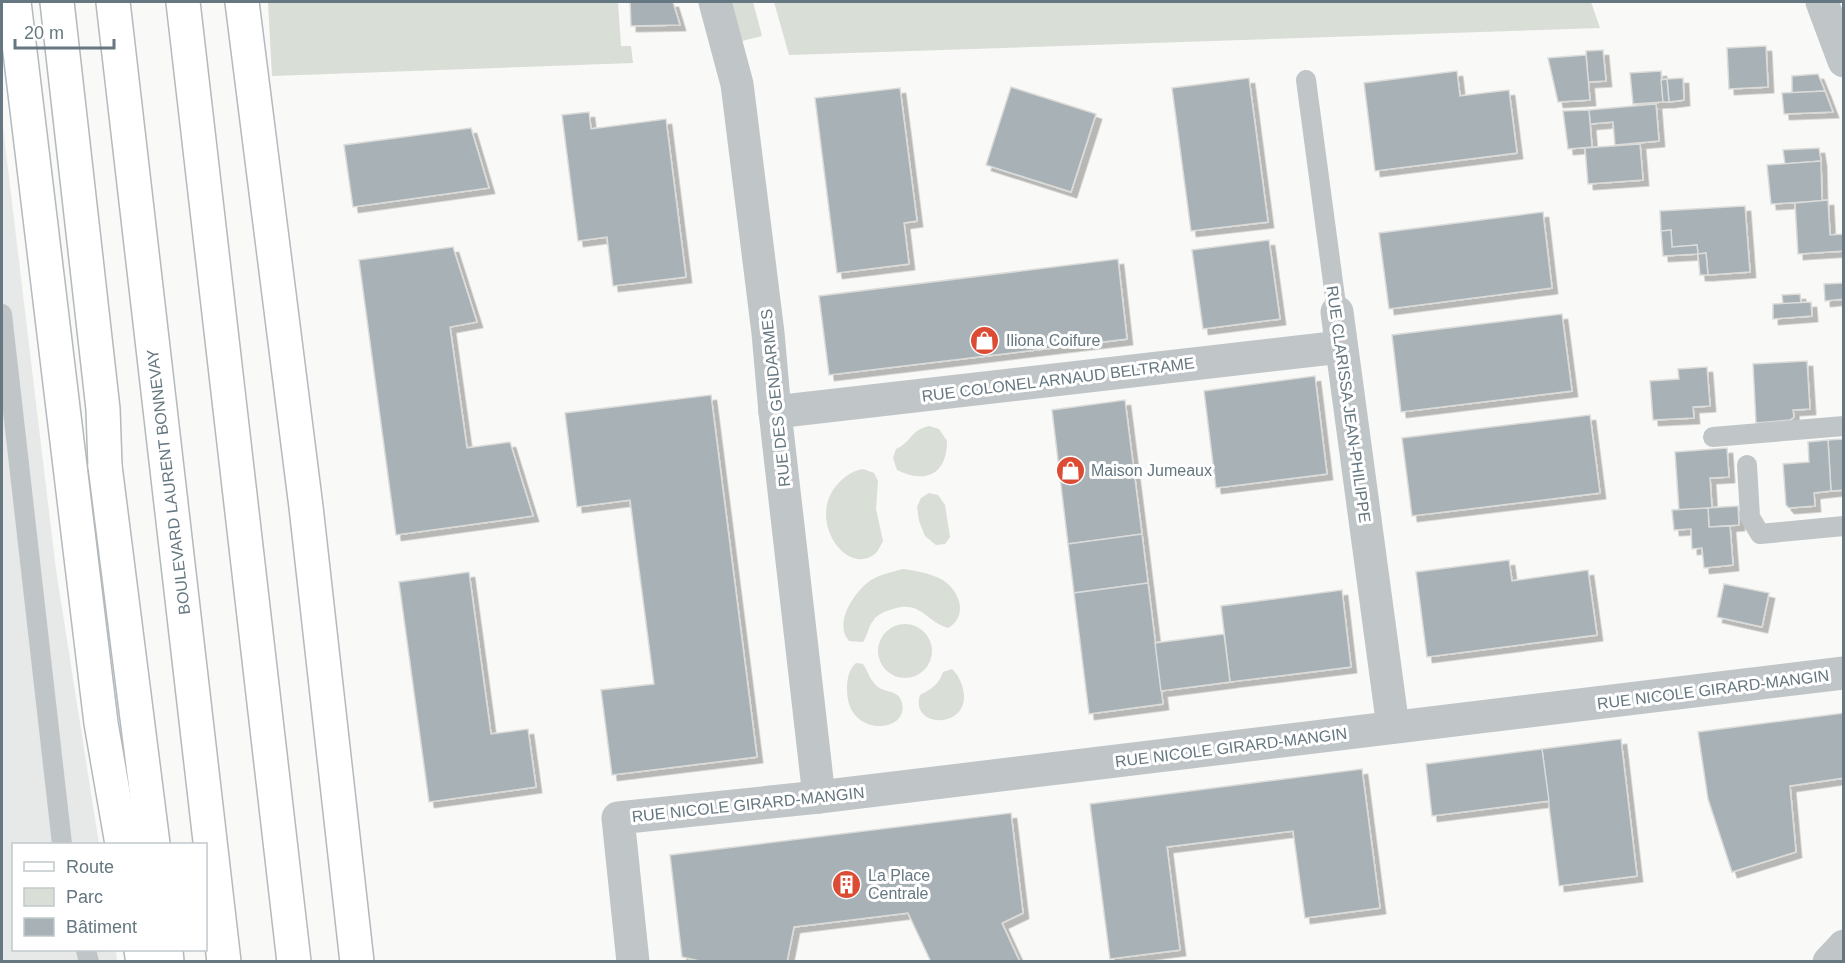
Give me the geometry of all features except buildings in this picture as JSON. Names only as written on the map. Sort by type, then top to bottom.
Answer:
[{"type":"main road","points":[[14,2],[100,723],[122,843]]},
{"type":"main road","points":[[57,2],[103,409],[105,466],[153,843]]},
{"type":"main road","name":"BOULEVARD LAURENT BONNEVAY","points":[[113,2],[224,962]]},
{"type":"main road","points":[[183,2],[294,962]]},
{"type":"main road","points":[[242,2],[306,507],[357,962]]},
{"type":"street","name":"RUE DES GENDARMES","points":[[715,2],[737,84],[768,333],[819,797]]},
{"type":"street","points":[[1822,2],[1844,61]]},
{"type":"street","name":"RUE CLARISSA JEAN-PHILIPPE","points":[[1337,312],[1393,727]]},
{"type":"street","name":"RUE COLONEL ARNAUD BELTRAME","points":[[775,412],[1341,347]]},
{"type":"street","name":"RUE NICOLE GIRARD-MANGIN","points":[[633,962],[618,818],[819,797],[1844,673]]},
{"type":"street","points":[[1829,962],[1844,946]]},
{"type":"lane","name":"RUE CLARISSA JEAN-PHILIPPE","points":[[1306,80],[1337,312]]},
{"type":"lane","points":[[2,314],[62,843]]},
{"type":"lane","points":[[1713,437],[1844,426]]},
{"type":"lane","points":[[1747,465],[1750,518],[1760,534],[1844,526]]},
{"type":"shaded area","points":[[2,119],[56,570],[99,843],[12,843],[12,951],[116,951],[117,961],[2,961]]},
{"type":"green space","points":[[268,2],[618,2],[621,46],[631,46],[633,63],[272,76]]},
{"type":"green space","points":[[731,2],[753,2],[762,36],[742,41]]},
{"type":"green space","points":[[774,2],[1591,2],[1600,28],[789,55]]},
{"type":"green space","points":[[929,426],[939,429],[947,441],[946,453],[939,469],[925,476],[907,474],[897,470],[893,458],[896,449],[922,428]]},
{"type":"green space","points":[[863,469],[874,473],[878,481],[876,509],[883,541],[876,553],[865,559],[854,558],[843,552],[829,530],[826,515],[828,500],[836,486],[848,475]]},
{"type":"green space","points":[[929,493],[938,495],[945,505],[950,537],[945,544],[936,545],[925,536],[919,521],[917,507],[921,498]]},
{"type":"green space","points":[[903,569],[933,575],[948,584],[959,601],[958,619],[948,628],[917,609],[903,607],[877,616],[871,623],[863,642],[849,641],[843,625],[853,599],[871,580]]},
{"type":"green space","points":[[900,624],[910,624],[920,628],[928,636],[932,651],[928,666],[920,674],[910,678],[900,678],[890,674],[882,666],[878,656],[878,646],[882,636],[890,628]]},
{"type":"green space","points":[[856,663],[863,664],[875,685],[899,697],[902,711],[898,719],[878,726],[867,724],[857,717],[850,705],[847,689],[849,674]]},
{"type":"green space","points":[[952,669],[961,683],[964,702],[959,712],[951,718],[931,719],[923,714],[919,706],[920,695],[935,686],[943,672]]},
{"type":"place","name":"Iliona Coifure","points":[[985,340]]},
{"type":"place","name":"Maison Jumeaux","points":[[1070,470]]},
{"type":"place","name":"La Place Centrale","points":[[847,884]]}]
